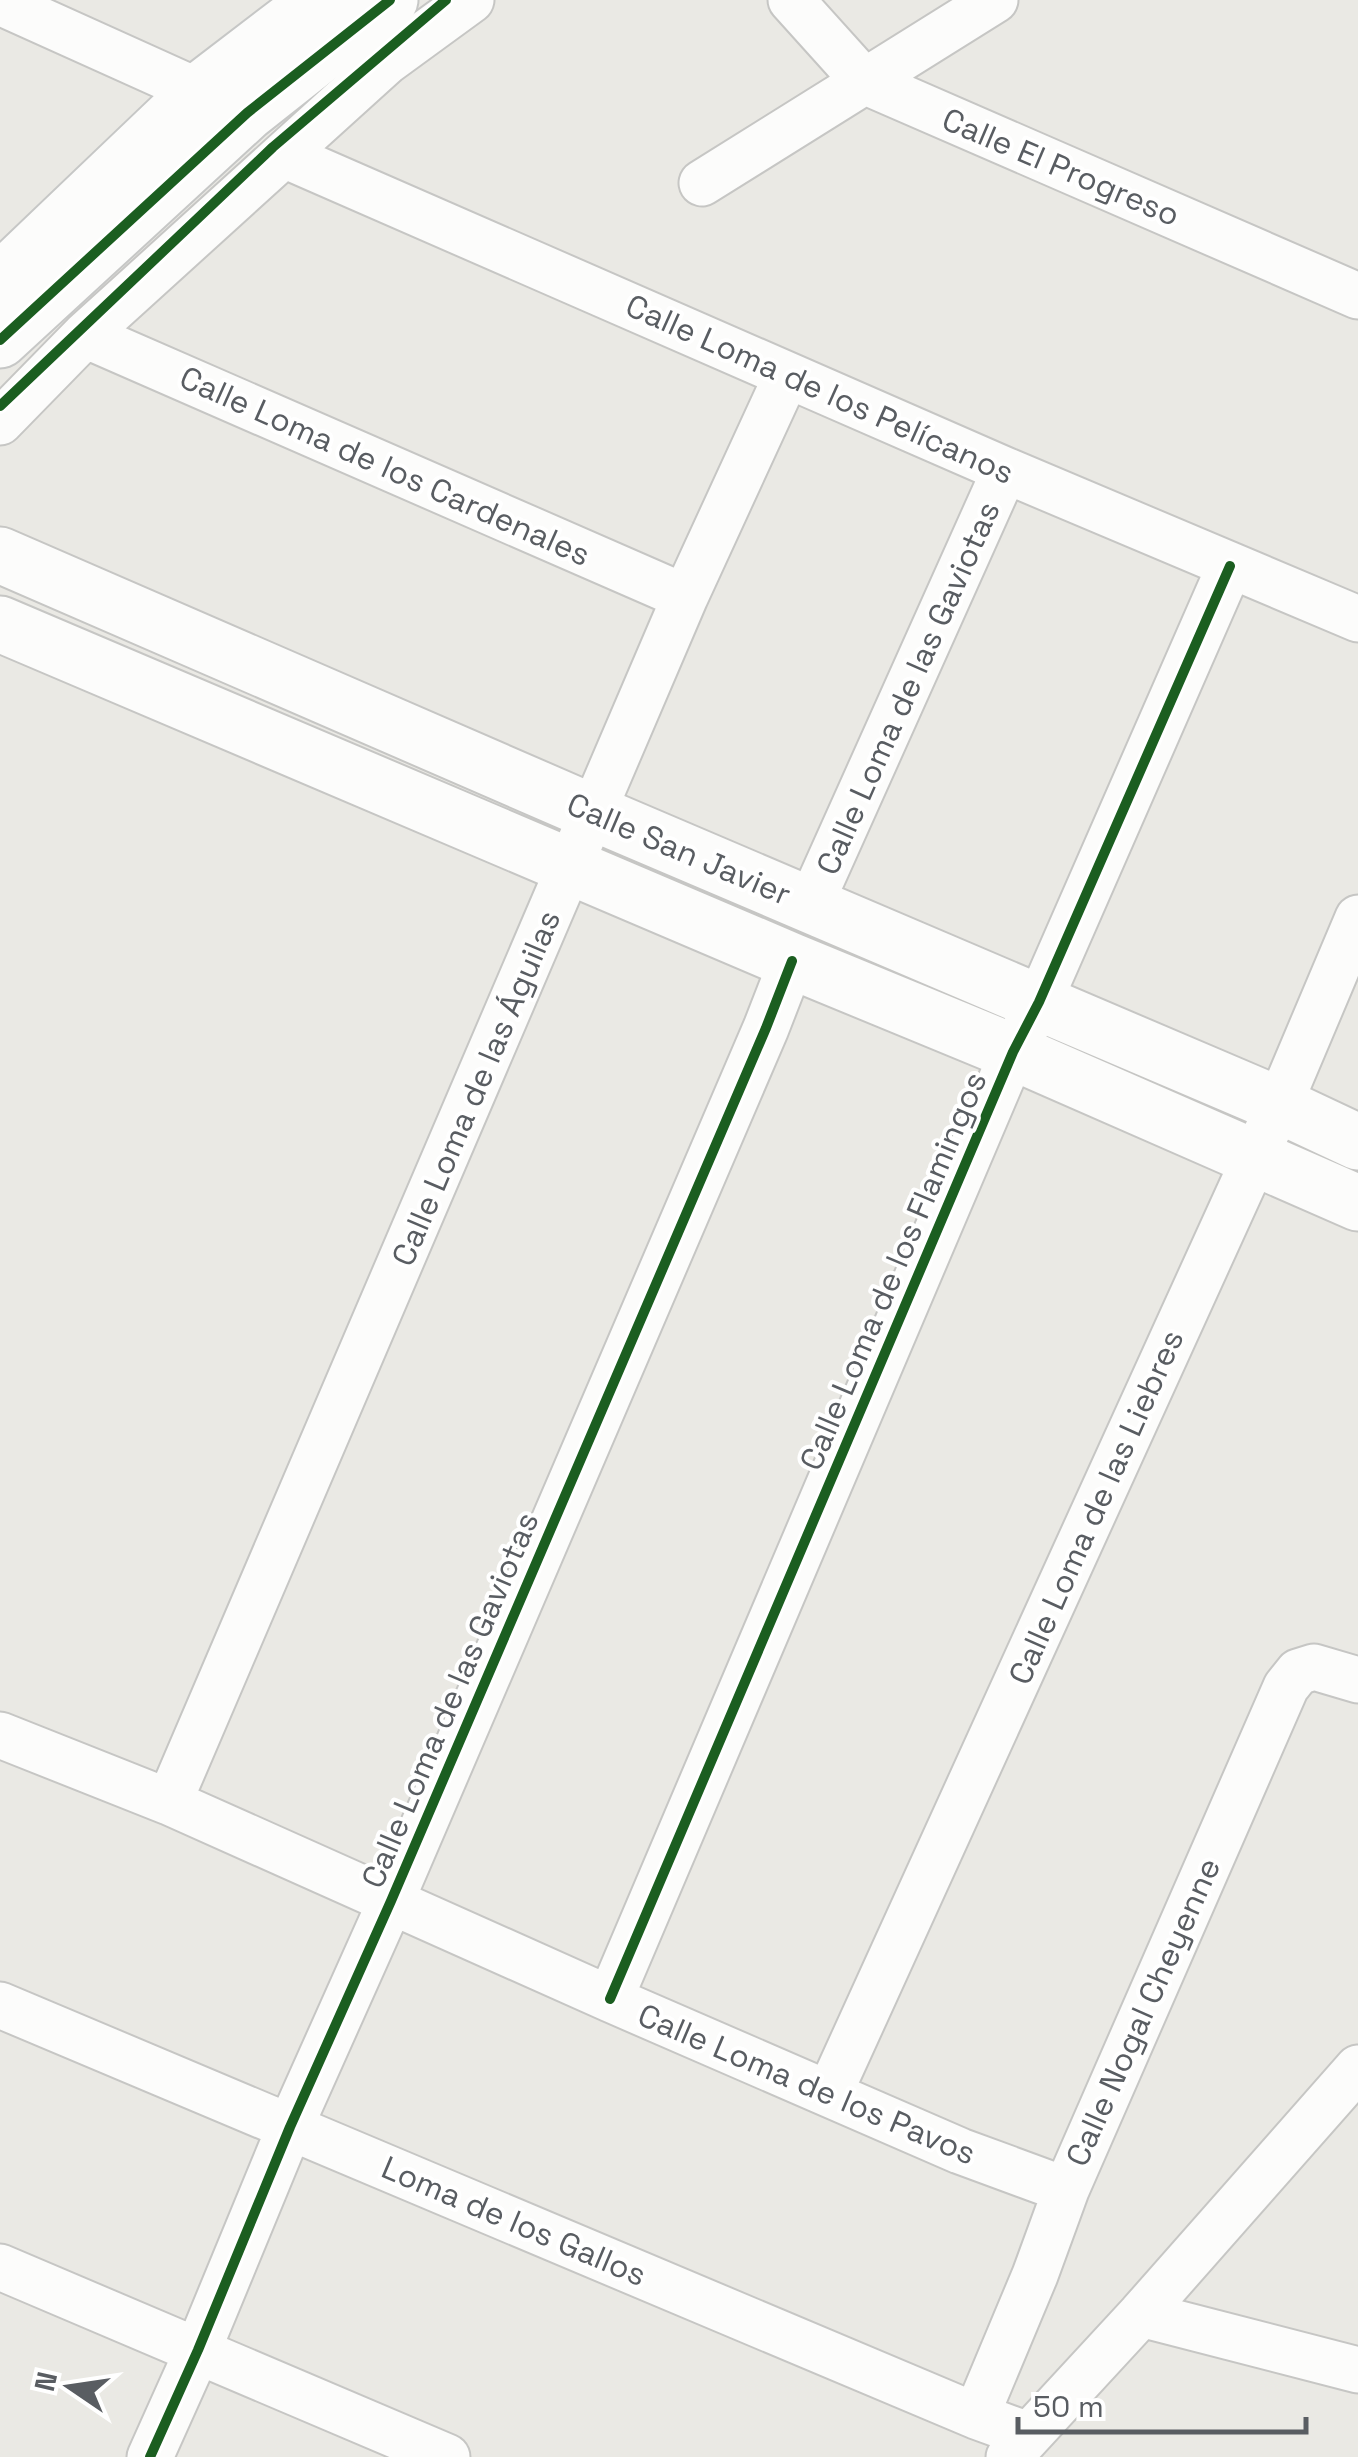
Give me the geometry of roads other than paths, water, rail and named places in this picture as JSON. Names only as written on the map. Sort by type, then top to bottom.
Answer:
[{"type":"street","points":[[2,336],[318,0]]},
{"type":"street","points":[[0,280],[223,102],[390,0]]},
{"type":"street","points":[[0,422],[85,335],[386,62],[471,0]]},
{"type":"street","name":"Calle El Progreso","points":[[791,0],[864,81],[1358,296]]},
{"type":"street","points":[[702,184],[995,0]]},
{"type":"street","points":[[0,2],[223,102]]},
{"type":"street","name":"Calle Loma de los Pelícanos","points":[[284,156],[1358,619]]},
{"type":"street","name":"Calle Loma de los Cardenales","points":[[85,335],[685,597]]},
{"type":"street","name":"Calle Loma de las Águilas","points":[[169,1802],[685,597],[787,375]]},
{"type":"street","name":"Calle Loma de las Gaviotas","points":[[810,905],[1005,470]]},
{"type":"street","name":"Calle San Javier","points":[[0,555],[594,814],[1279,1104],[1358,1142]]},
{"type":"street","name":"Calle Loma de los Flamingos","points":[[610,1998],[1013,1052],[1039,1002],[1230,566]]},
{"type":"street","name":"Calle San Javier","points":[[0,624],[1358,1202]]},
{"type":"street","name":"Calle Loma de las Liebres","points":[[829,2094],[1279,1104],[1358,918]]},
{"type":"street","name":"Calle Loma de las Gaviotas","points":[[150,2457],[792,962]]},
{"type":"street","name":"Calle Nogal Cheyenne","points":[[976,2416],[1066,2190],[1286,1687],[1298,1672],[1314,1666],[1358,1680]]},
{"type":"street","name":"Calle Loma de los Pavos","points":[[0,1735],[169,1802],[960,2151],[1066,2190]]},
{"type":"street","name":"Loma de los Gallos","points":[[0,2006],[976,2416],[1019,2446]]},
{"type":"street","points":[[1019,2446],[1358,2068]]},
{"type":"street","points":[[0,2267],[447,2457]]},
{"type":"street","points":[[1141,2314],[1358,2370]]}]
